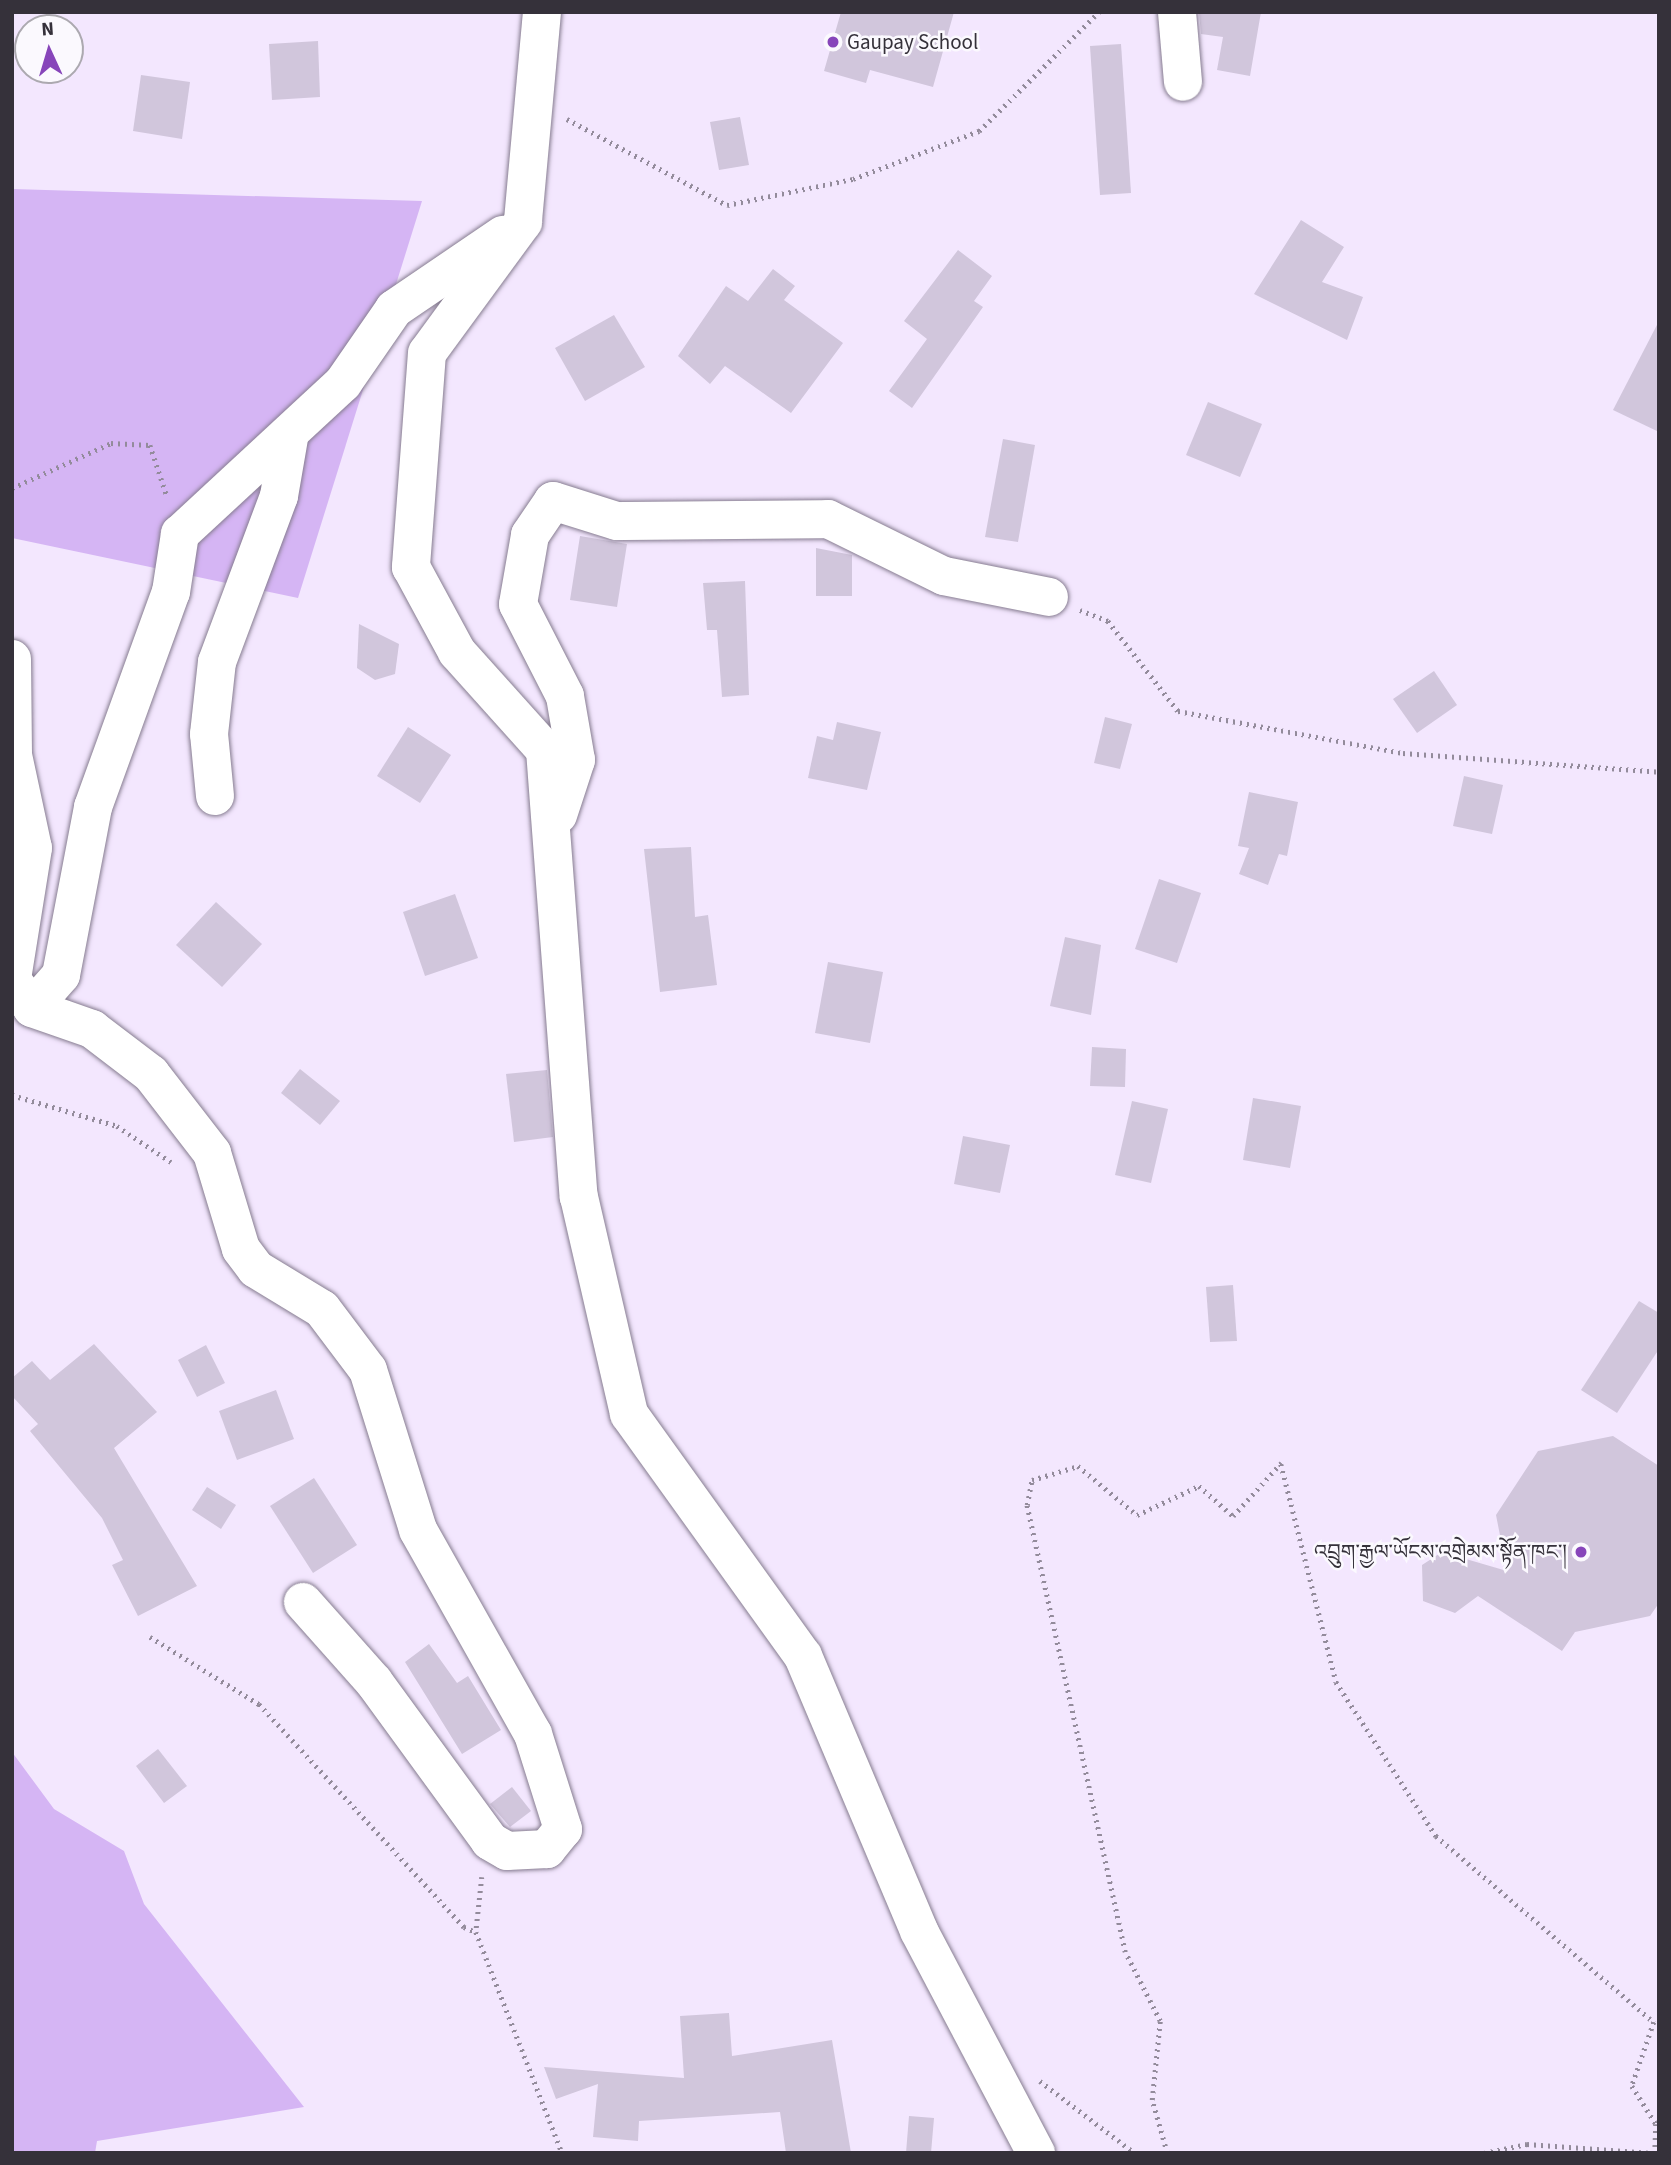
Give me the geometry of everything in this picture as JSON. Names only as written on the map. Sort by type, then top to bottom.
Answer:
[{"type":"street","points":[[542,12],[523,222],[427,353],[411,567],[457,652],[545,750],[579,1197],[629,1414],[803,1656],[919,1931],[985,2049],[1037,2153]]},
{"type":"street","points":[[1177,12],[1183,82]]},
{"type":"street","points":[[19,989],[61,975],[93,807],[171,592],[180,534],[289,438],[343,383],[394,309],[523,222]]},
{"type":"street","points":[[215,796],[209,734],[217,662],[279,496],[289,438]]},
{"type":"street","points":[[551,856],[576,760],[565,696],[518,604],[530,535],[553,501],[617,521],[828,519],[944,576],[1049,597]]},
{"type":"street","points":[[12,659],[13,755],[33,848],[19,989]]},
{"type":"street","points":[[19,989],[92,1029],[151,1074],[212,1153],[241,1249],[256,1269],[322,1309],[368,1370],[418,1530],[533,1734],[563,1829],[547,1849],[507,1851],[490,1840],[374,1682],[303,1602]]},
{"type":"path","points":[[535,104],[727,205],[853,179],[979,131],[1100,12]]},
{"type":"path","points":[[12,488],[111,443],[150,444],[180,534]]},
{"type":"path","points":[[1049,597],[1108,621],[1178,711],[1403,753],[1659,772]]},
{"type":"path","points":[[12,1095],[117,1126],[184,1171]]},
{"type":"path","points":[[1167,2153],[1152,2100],[1160,2021],[1125,1952],[1027,1505],[1032,1480],[1078,1466],[1137,1515],[1199,1486],[1233,1516],[1281,1463],[1336,1682],[1436,1836],[1654,2022],[1632,2086],[1656,2124],[1654,2153],[1527,2144],[1484,2153]]},
{"type":"path","points":[[150,1637],[259,1704],[464,1927],[476,1932]]},
{"type":"path","points":[[507,1851],[480,1879],[476,1932],[562,2153]]},
{"type":"path","points":[[985,2049],[1027,2071],[1135,2153]]},
{"type":"shaded area","points":[[12,189],[422,201],[298,598],[12,538]]},
{"type":"shaded area","points":[[12,1752],[54,1809],[124,1851],[144,1904],[304,2107],[97,2141],[95,2153],[12,2153]]},
{"type":"building","points":[[841,12],[954,12],[933,87],[870,70],[866,83],[824,71]]},
{"type":"building","points":[[1199,12],[1261,12],[1250,76],[1217,70],[1223,37],[1201,34]]},
{"type":"building","points":[[318,41],[320,97],[272,100],[269,44]]},
{"type":"building","points":[[1121,44],[1131,193],[1100,195],[1090,46]]},
{"type":"building","points":[[141,75],[190,82],[182,139],[133,131]]},
{"type":"building","points":[[740,117],[749,165],[719,170],[710,122]]},
{"type":"building","points":[[1301,220],[1344,247],[1322,282],[1363,297],[1347,340],[1254,294]]},
{"type":"building","points":[[958,250],[992,276],[974,301],[983,307],[912,408],[889,391],[927,339],[904,321]]},
{"type":"building","points":[[773,269],[795,286],[784,300],[843,343],[791,413],[725,366],[710,384],[678,356],[726,286],[748,301]]},
{"type":"building","points":[[614,315],[645,367],[585,401],[555,348]]},
{"type":"building","points":[[1659,321],[1659,432],[1613,410]]},
{"type":"building","points":[[1208,402],[1262,424],[1240,477],[1186,455]]},
{"type":"building","points":[[1003,439],[1035,445],[1018,542],[985,537]]},
{"type":"building","points":[[580,536],[627,544],[617,607],[570,600]]},
{"type":"building","points":[[816,548],[852,555],[852,596],[816,596]]},
{"type":"building","points":[[745,581],[749,695],[722,697],[717,630],[707,630],[703,583]]},
{"type":"building","points":[[359,624],[399,644],[395,674],[375,680],[357,668]]},
{"type":"building","points":[[1434,671],[1457,705],[1417,733],[1393,699]]},
{"type":"building","points":[[1105,717],[1132,724],[1120,769],[1094,763]]},
{"type":"building","points":[[837,722],[881,732],[867,790],[808,778],[817,736],[833,740]]},
{"type":"building","points":[[408,727],[451,755],[420,803],[377,776]]},
{"type":"building","points":[[1464,776],[1503,785],[1492,834],[1453,826]]},
{"type":"building","points":[[1249,792],[1298,802],[1287,856],[1279,854],[1268,885],[1239,874],[1249,848],[1238,846]]},
{"type":"building","points":[[691,847],[695,917],[708,915],[717,985],[660,992],[644,849]]},
{"type":"building","points":[[1159,879],[1201,893],[1177,963],[1135,949]]},
{"type":"building","points":[[455,894],[478,958],[425,976],[403,912]]},
{"type":"building","points":[[216,902],[262,944],[222,987],[176,945]]},
{"type":"building","points":[[1065,937],[1101,945],[1091,1015],[1050,1006]]},
{"type":"building","points":[[828,962],[883,972],[870,1043],[815,1033]]},
{"type":"building","points":[[1092,1047],[1126,1049],[1125,1087],[1090,1086]]},
{"type":"building","points":[[300,1069],[340,1101],[320,1125],[281,1093]]},
{"type":"building","points":[[547,1070],[553,1137],[514,1142],[506,1074]]},
{"type":"building","points":[[1253,1098],[1301,1106],[1290,1168],[1243,1160]]},
{"type":"building","points":[[1132,1101],[1168,1109],[1151,1183],[1115,1175]]},
{"type":"building","points":[[963,1136],[1010,1145],[1000,1193],[954,1184]]},
{"type":"building","points":[[1233,1285],[1237,1341],[1210,1342],[1206,1287]]},
{"type":"building","points":[[1639,1301],[1659,1313],[1659,1349],[1617,1413],[1581,1390]]},
{"type":"building","points":[[94,1344],[157,1412],[114,1448],[197,1586],[138,1616],[112,1565],[123,1560],[102,1518],[30,1431],[38,1424],[12,1396],[12,1378],[32,1361],[50,1380]]},
{"type":"building","points":[[206,1345],[225,1383],[197,1397],[178,1360]]},
{"type":"building","points":[[276,1390],[294,1439],[237,1460],[219,1411]]},
{"type":"building","name":"འབྲུག་རྒྱལ་ཡོངས་འགྲེམས་སྟོན་ཁང་།","points":[[1613,1436],[1659,1466],[1659,1603],[1650,1616],[1575,1632],[1562,1651],[1478,1596],[1455,1613],[1423,1601],[1422,1565],[1442,1552],[1507,1571],[1496,1515],[1538,1451]]},
{"type":"building","points":[[314,1478],[357,1545],[313,1573],[270,1506]]},
{"type":"building","points":[[207,1487],[236,1505],[221,1529],[192,1510]]},
{"type":"building","points":[[429,1644],[457,1683],[468,1676],[501,1730],[462,1754],[405,1662]]},
{"type":"building","points":[[158,1749],[187,1786],[164,1803],[136,1766]]},
{"type":"building","points":[[512,1787],[531,1811],[510,1827],[490,1804]]},
{"type":"building","points":[[729,2013],[732,2056],[832,2040],[851,2153],[786,2153],[780,2112],[639,2121],[638,2141],[593,2137],[598,2084],[556,2099],[544,2067],[684,2078],[680,2016]]},
{"type":"building","points":[[909,2116],[934,2118],[931,2153],[906,2153]]},
{"type":"place","name":"Gaupay School","points":[[833,42]]},
{"type":"place","name":"འབྲུག་རྒྱལ་ཡོངས་འགྲེམས་སྟོན་ཁང་།","points":[[1581,1552]]}]
